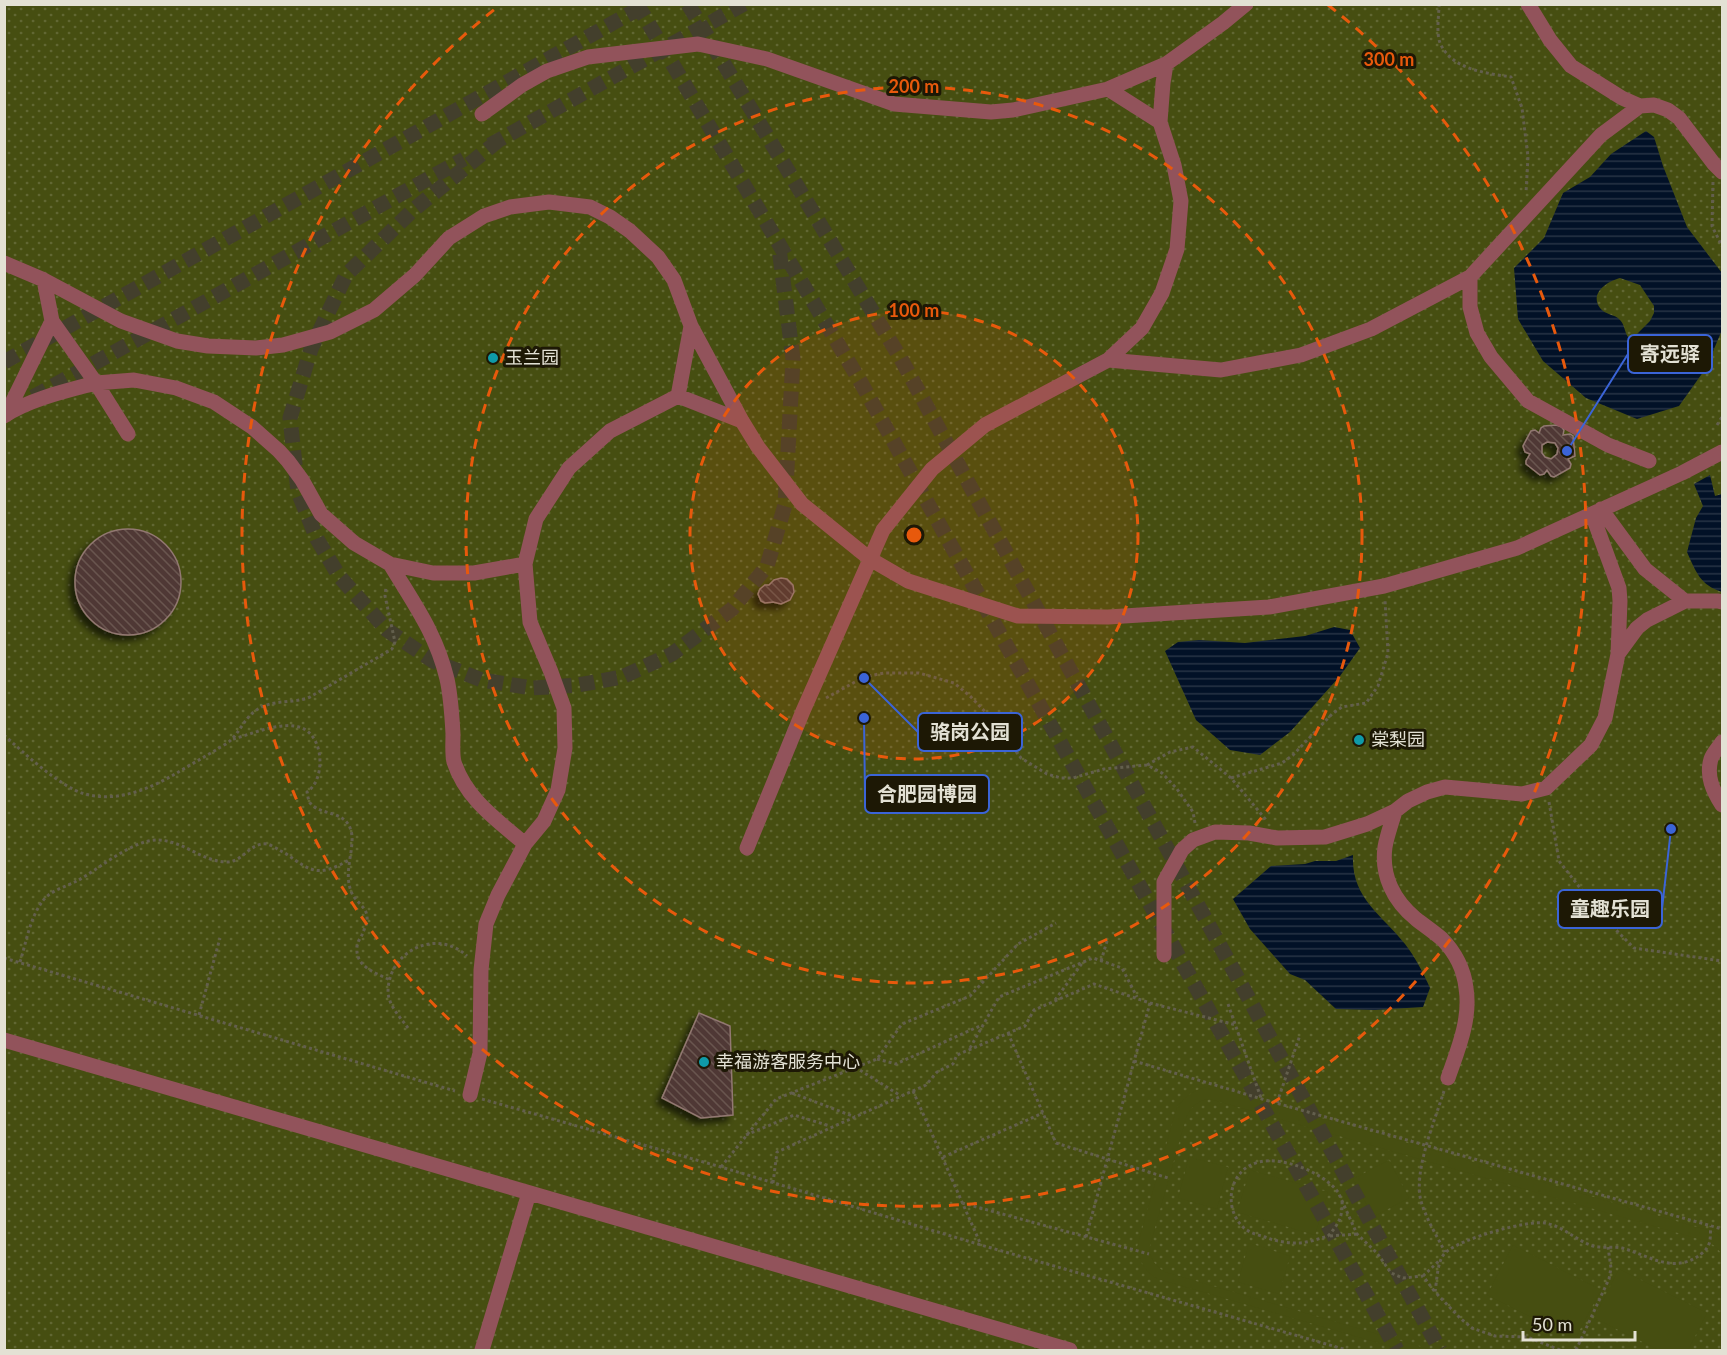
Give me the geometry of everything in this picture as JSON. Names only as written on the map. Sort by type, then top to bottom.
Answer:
[{"type":"street","points":[[482,114],[522,85],[547,71],[588,57],[698,44],[767,59],[894,104],[991,112],[1013,110],[1108,89],[1166,64],[1246,4]]},
{"type":"street","points":[[1528,4],[1550,40],[1571,66],[1622,98],[1640,106],[1654,105],[1680,118],[1718,168]]},
{"type":"street","points":[[747,848],[803,711],[883,530],[932,469],[985,425],[1108,360],[1142,328],[1162,293],[1177,249],[1181,201],[1174,165],[1160,122],[1166,64]]},
{"type":"street","points":[[1108,89],[1160,122]]},
{"type":"street","points":[[1108,360],[1221,370],[1301,355],[1371,329],[1470,277],[1601,135],[1640,106]]},
{"type":"street","points":[[4,263],[44,280],[121,321],[177,341],[208,346],[256,348],[283,345],[330,332],[374,310],[415,275],[449,238],[484,216],[510,207],[549,202],[590,207],[630,231],[658,257],[674,280],[691,326],[742,421],[758,447],[802,504],[870,559],[908,581],[1018,616],[1108,617],[1269,607],[1384,586],[1517,548],[1722,452]]},
{"type":"street","points":[[1470,277],[1470,307],[1477,333],[1491,357],[1528,401],[1608,445],[1649,461]]},
{"type":"street","points":[[44,280],[52,321],[96,383],[128,434]]},
{"type":"street","points":[[5,415],[52,321]]},
{"type":"street","points":[[678,396],[691,326]]},
{"type":"street","points":[[5,415],[52,395],[96,383],[134,380],[176,388],[214,402],[252,427],[288,461],[302,480],[321,514],[354,543],[393,569],[422,613],[434,636],[447,680],[454,760],[470,794],[487,813],[525,844]]},
{"type":"street","points":[[470,1095],[480,1053],[481,970],[486,924],[498,895],[525,844],[544,821],[558,790],[565,748],[564,708],[530,622],[525,564],[536,519],[569,468],[610,431],[678,396],[742,421]]},
{"type":"street","points":[[1597,512],[1645,569],[1685,601]]},
{"type":"street","points":[[1164,955],[1164,882],[1182,850],[1193,840],[1215,832],[1249,833],[1277,838],[1325,837],[1367,824],[1395,811],[1418,796],[1445,788],[1522,794],[1546,788],[1591,745],[1605,718],[1618,654],[1620,601],[1597,512]]},
{"type":"street","points":[[393,569],[433,573],[474,573],[525,564]]},
{"type":"street","points":[[1618,654],[1629,637],[1647,620],[1685,601],[1722,602]]},
{"type":"street","points":[[1722,742],[1711,757],[1710,774],[1713,791],[1722,805]]},
{"type":"street","points":[[1395,811],[1385,846],[1388,883],[1399,902],[1452,951],[1466,987],[1466,1016],[1460,1044],[1448,1078]]},
{"type":"street","points":[[4,1040],[1070,1350]]},
{"type":"street","points":[[482,1350],[529,1192]]},
{"type":"path","points":[[1439,4],[1440,42],[1453,61],[1470,68],[1511,77],[1522,108],[1528,157],[1526,199]]},
{"type":"path","points":[[1718,168],[1711,206],[1712,226],[1722,246]]},
{"type":"path","points":[[1717,425],[1722,417]]},
{"type":"path","points":[[231,740],[244,721],[269,703],[299,701],[310,697],[392,649],[395,642],[385,596],[393,569]]},
{"type":"path","points":[[1231,778],[1282,764],[1332,714],[1342,707],[1366,703],[1378,686],[1388,653],[1384,586]]},
{"type":"path","points":[[803,711],[864,677],[919,673],[954,683],[992,719],[1021,758],[1047,774],[1061,778],[1147,765],[1170,752],[1193,747],[1231,778],[1269,823],[1277,838]]},
{"type":"path","points":[[4,735],[68,785],[84,794],[101,797],[132,794],[160,783],[231,740],[286,725],[303,728],[318,747],[321,760],[319,776],[314,787],[307,792],[310,802],[317,808],[342,818],[349,826],[352,836],[348,881],[351,891],[368,916],[357,947],[359,959],[366,968],[390,980]]},
{"type":"path","points":[[1147,765],[1162,773],[1193,812],[1196,825],[1193,840]]},
{"type":"path","points":[[1546,788],[1559,861],[1602,916],[1634,948],[1722,961]]},
{"type":"path","points":[[20,962],[35,915],[45,897],[74,883],[115,856],[137,845],[156,840],[177,843],[216,861],[229,862],[242,857],[254,846],[267,844],[311,869],[327,870],[350,860]]},
{"type":"path","points":[[721,1167],[776,1099],[877,1059],[902,1024],[970,996],[1018,944],[1056,923]]},
{"type":"path","points":[[199,1015],[220,938]]},
{"type":"path","points":[[1101,961],[1108,938]]},
{"type":"path","points":[[408,1028],[392,1006],[388,992],[394,967],[402,957],[419,947],[440,943],[460,950],[481,970]]},
{"type":"path","points":[[4,957],[981,1245],[1347,1350]]},
{"type":"path","points":[[969,1050],[999,997],[1093,958],[1122,968],[1138,999]]},
{"type":"path","points":[[1054,1002],[1084,961]]},
{"type":"path","points":[[772,1183],[777,1152],[926,1085],[937,1072],[953,1064],[957,1055],[1025,1026],[1034,1010],[1094,984],[1150,1003],[1236,1025]]},
{"type":"path","points":[[1086,1237],[1150,1003]]},
{"type":"path","points":[[1228,1004],[1262,1099]]},
{"type":"path","points":[[877,1059],[896,1064],[984,1024]]},
{"type":"path","points":[[1008,1033],[1056,1143],[1168,1178]]},
{"type":"path","points":[[1277,1103],[1300,1035]]},
{"type":"path","points":[[1134,1061],[1722,1229]]},
{"type":"path","points":[[855,1068],[902,1096]]},
{"type":"path","points":[[1446,1252],[1425,1214],[1418,1187],[1427,1146],[1448,1078]]},
{"type":"path","points":[[914,1091],[981,1245]]},
{"type":"path","points":[[792,1093],[855,1117]]},
{"type":"path","points":[[943,1157],[1043,1113]]},
{"type":"path","points":[[746,1136],[794,1115],[832,1127]]},
{"type":"path","points":[[1357,1234],[1328,1236],[1293,1243],[1272,1240],[1245,1229],[1236,1217],[1231,1203],[1234,1182],[1246,1167],[1258,1162],[1284,1162],[1308,1171],[1338,1192],[1357,1234],[1377,1253],[1391,1273],[1404,1278],[1423,1276],[1446,1252],[1473,1238],[1531,1222],[1546,1223],[1592,1246],[1621,1248],[1660,1263],[1676,1264],[1696,1258],[1705,1251],[1710,1242],[1711,1226]]},
{"type":"path","points":[[1328,1236],[1339,1222],[1342,1201]]},
{"type":"path","points":[[962,1203],[1149,1254]]},
{"type":"path","points":[[1576,1350],[1611,1274],[1608,1247]]},
{"type":"path","points":[[1435,1292],[1441,1259]]},
{"type":"path","points":[[1423,1276],[1435,1292],[1472,1328],[1495,1336],[1527,1336],[1560,1350]]},
{"type":"green space","points":[[4,5],[1722,5],[1722,1350],[5,1350]]},
{"type":"green space","points":[[1212,1086],[1717,1233],[1722,1237],[1722,1254],[1706,1241],[1210,1099],[1195,1105],[1186,1118],[1149,1249],[1156,1265],[1165,1272],[1432,1350],[1403,1350],[1158,1279],[1144,1266],[1137,1247],[1177,1107],[1192,1093]]},
{"type":"green space","points":[[1189,1157],[1228,1167],[1217,1209],[1178,1198]]},
{"type":"green space","points":[[1389,1160],[1409,1198],[1373,1217],[1353,1179]]},
{"type":"green space","points":[[1250,1170],[1328,1192],[1315,1235],[1237,1212]]},
{"type":"green space","points":[[1249,1243],[1290,1256],[1279,1294],[1238,1282]]},
{"type":"green space","points":[[1513,1245],[1601,1290],[1575,1339],[1487,1295]]},
{"type":"green space","points":[[1619,1269],[1707,1313],[1688,1350],[1659,1350],[1594,1318]]},
{"type":"water","points":[[1646,131],[1654,137],[1687,227],[1722,273],[1722,330],[1706,368],[1679,406],[1637,419],[1586,398],[1543,361],[1518,319],[1514,268],[1544,238],[1563,193],[1590,177],[1611,154]],"holes":[[[1620,278],[1640,285],[1654,306],[1654,313],[1650,321],[1635,336],[1628,337],[1622,322],[1602,310],[1597,303],[1597,297],[1601,288]]]},
{"type":"water","points":[[1710,475],[1715,496],[1722,494],[1722,592],[1704,582],[1696,572],[1687,552],[1696,518],[1703,506],[1694,484]]},
{"type":"water","points":[[1334,627],[1350,630],[1360,648],[1340,676],[1290,732],[1260,755],[1230,750],[1196,720],[1165,651],[1178,642],[1199,640],[1245,643],[1305,636]]},
{"type":"water","points":[[1353,855],[1357,883],[1362,894],[1405,944],[1430,988],[1423,1007],[1375,1010],[1336,1009],[1305,980],[1290,974],[1250,929],[1233,899],[1271,866],[1336,861]]},
{"type":"building","points":[[1544,426],[1562,427],[1563,435],[1573,436],[1575,456],[1568,459],[1571,464],[1570,468],[1554,477],[1547,470],[1540,475],[1526,464],[1530,454],[1525,452],[1523,446],[1531,431],[1535,430],[1539,433]],"holes":[[[1547,442],[1555,443],[1558,448],[1557,454],[1551,459],[1545,457],[1542,453],[1542,445]]]},
{"type":"building","points":[[128,529],[148,533],[165,545],[177,562],[181,582],[177,602],[165,619],[148,631],[128,635],[108,631],[91,619],[79,602],[75,582],[79,562],[91,545],[108,533]]},
{"type":"building","points":[[781,578],[787,579],[793,585],[794,592],[790,600],[781,604],[761,601],[758,594],[760,589]]},
{"type":"building","name":"幸福游客服务中心","points":[[699,1013],[730,1026],[733,1115],[701,1118],[662,1098]]},
{"type":"tunnel","points":[[637,4],[860,381],[1397,1350]]},
{"type":"tunnel","points":[[4,362],[647,4]]},
{"type":"tunnel","points":[[688,4],[901,359],[1440,1350]]},
{"type":"tunnel","points":[[490,145],[744,4]]},
{"type":"tunnel","points":[[499,140],[412,211],[346,275],[311,349],[290,418],[298,492],[317,539],[339,576],[387,630],[433,661],[482,680],[532,688],[578,685],[622,677],[672,654],[732,609],[767,566],[785,505],[793,359],[779,248]]},
{"type":"tunnel","points":[[33,397],[464,159]]},
{"type":"place","name":"玉兰园","points":[[493,358]]},
{"type":"place","name":"寄远驿","points":[[1567,451]]},
{"type":"place","name":"骆岗公园","points":[[864,678]]},
{"type":"place","name":"合肥园博园","points":[[864,718]]},
{"type":"place","name":"棠梨园","points":[[1359,740]]},
{"type":"place","name":"童趣乐园","points":[[1671,829]]},
{"type":"place","name":"幸福游客服务中心","points":[[704,1062]]}]
